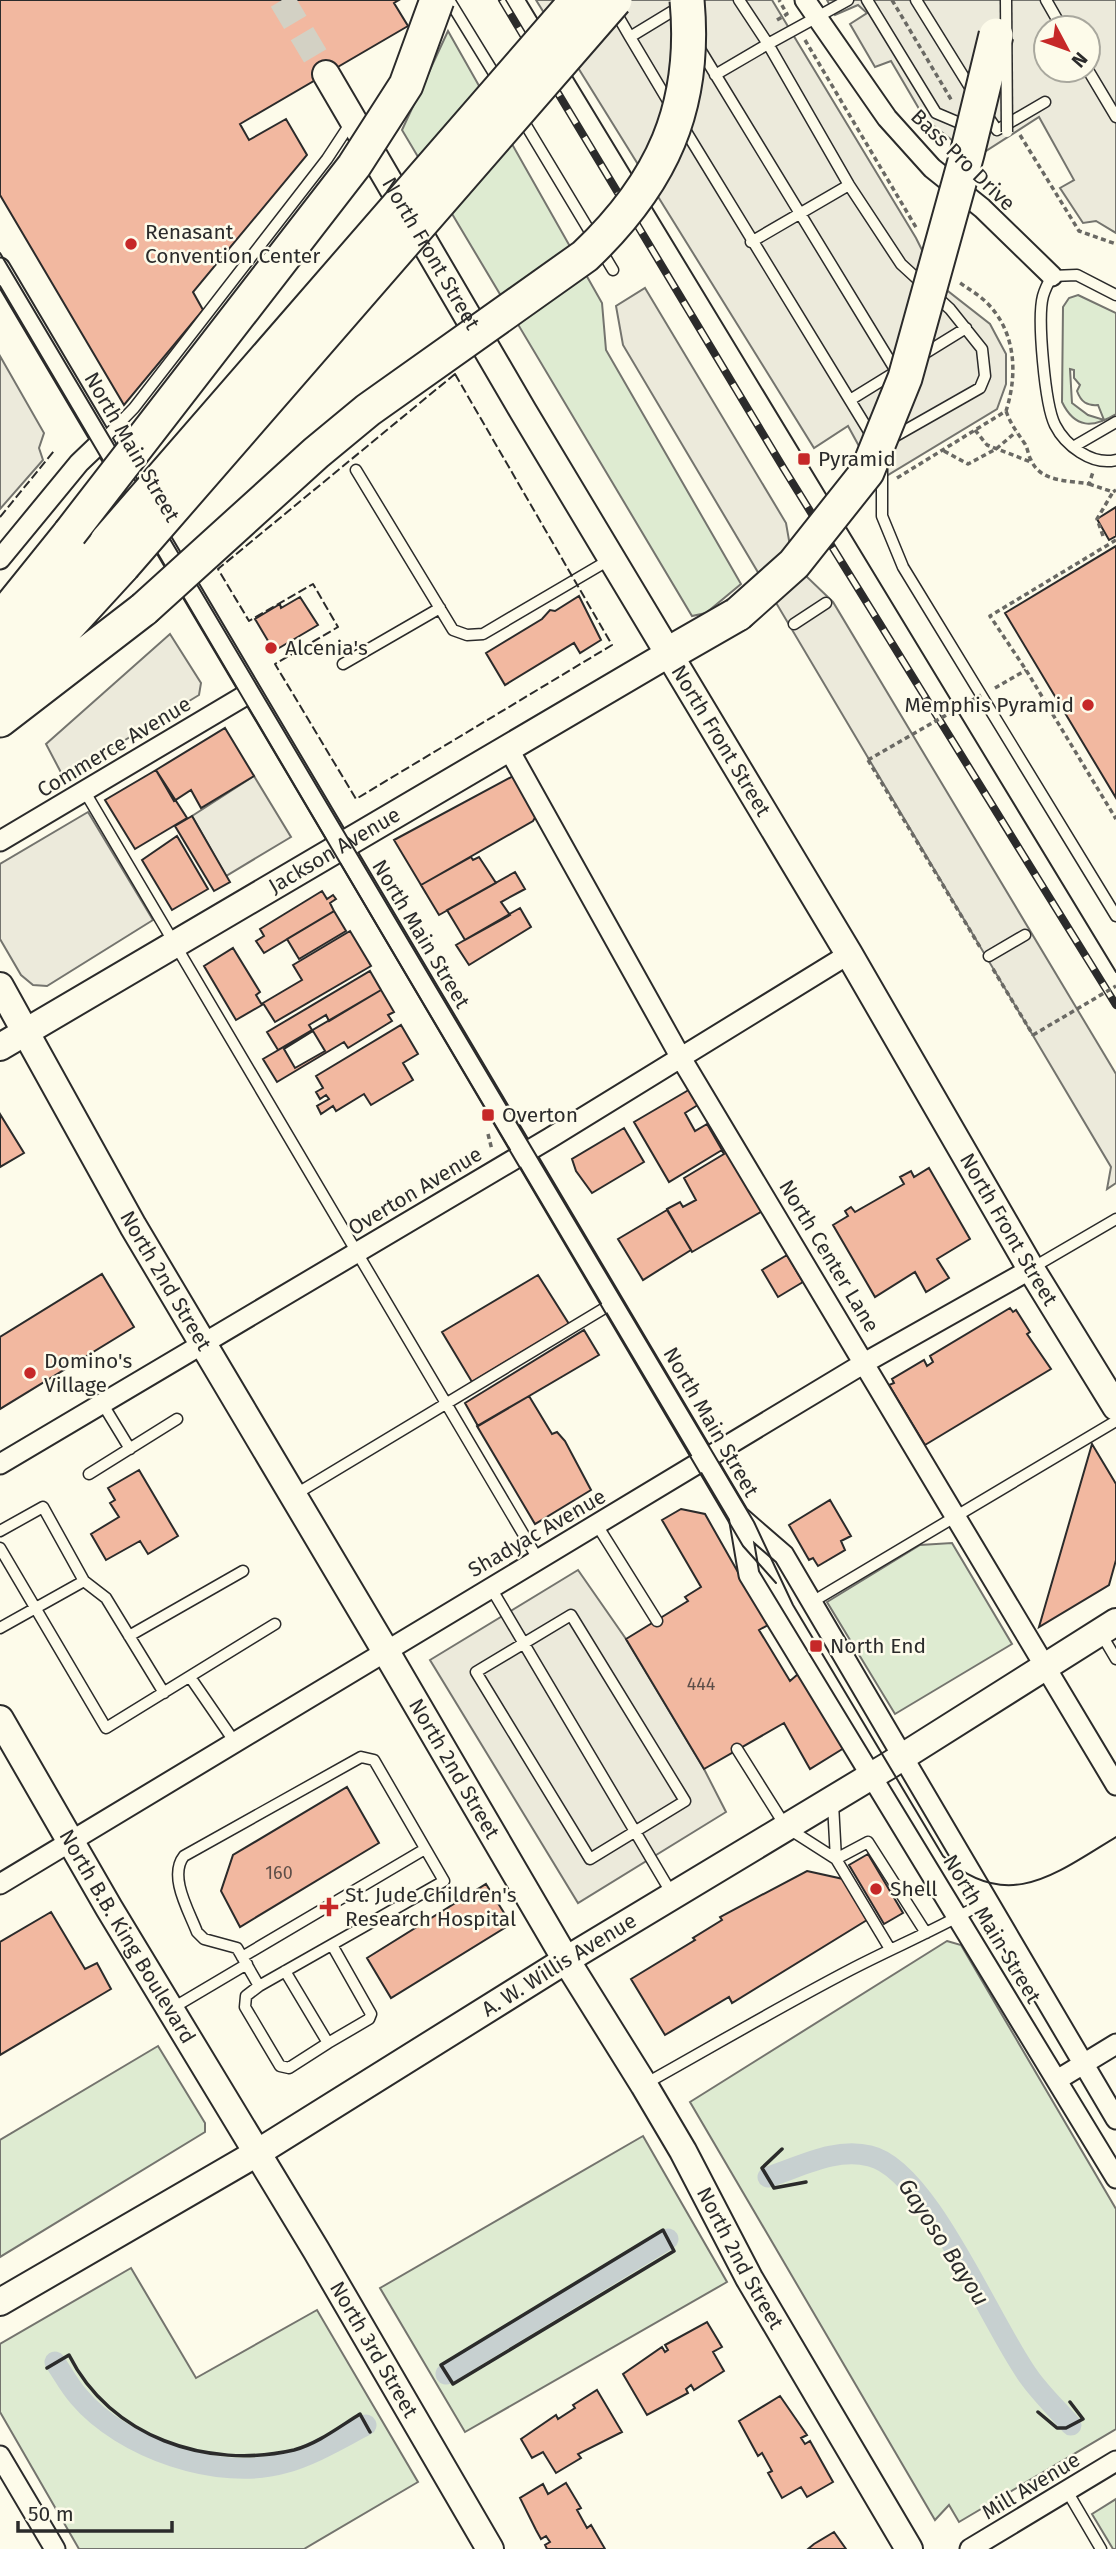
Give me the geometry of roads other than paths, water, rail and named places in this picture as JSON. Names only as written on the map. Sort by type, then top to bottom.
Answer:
[{"type":"highway","points":[[0,620],[354,166],[406,85],[438,0]]},
{"type":"highway","points":[[0,659],[87,564],[577,0]]},
{"type":"highway","points":[[0,700],[132,556],[615,0]]},
{"type":"highway","points":[[670,653],[738,614],[793,564],[867,472],[905,378],[1006,0]]},
{"type":"highway","points":[[0,720],[144,609],[316,453],[368,410],[585,256],[612,230],[652,179],[684,100],[690,67],[684,3]]},
{"type":"street","name":"Bass Pro Drive","points":[[805,0],[816,20],[887,118],[932,168],[982,208],[1052,276]]},
{"type":"street","name":"North Front Street","points":[[326,74],[354,117],[612,558],[849,954],[1031,1269],[1116,1407]]},
{"type":"street","name":"North Main Street","points":[[0,268],[705,1460],[739,1516],[784,1555],[1116,2119]]},
{"type":"street","points":[[0,559],[79,463],[102,441]]},
{"type":"street","name":"Jackson Avenue","points":[[0,1047],[670,653]]},
{"type":"street","name":"Commerce Avenue","points":[[0,841],[251,692]]},
{"type":"street","name":"North Center Lane","points":[[508,748],[681,1058],[866,1362],[1116,1785]]},
{"type":"street","name":"Overton Avenue","points":[[0,1464],[524,1153],[849,954]]},
{"type":"street","name":"North 2nd Street","points":[[0,986],[94,1159],[386,1650],[566,1960],[683,2151],[749,2278],[909,2549]]},
{"type":"street","name":"Shadyac Avenue","points":[[0,1884],[866,1362],[1031,1269]]},
{"type":"street","name":"North Main Street","points":[[739,1516],[749,1575],[1116,2178]]},
{"type":"street","name":"A. W. Willis Avenue","points":[[0,2302],[257,2152],[566,1960],[904,1756],[1112,1625]]},
{"type":"street","name":"North B.B. King Boulevard","points":[[0,1719],[70,1842],[257,2152]]},
{"type":"street","points":[[1057,2080],[1116,2044]]},
{"type":"street","name":"North 3rd Street","points":[[257,2152],[490,2549]]},
{"type":"street","points":[[0,2456],[54,2549]]},
{"type":"street","name":"Mill Avenue","points":[[970,2549],[1116,2461]]},
{"type":"lane","points":[[449,0],[506,94]]},
{"type":"lane","points":[[608,0],[751,242],[880,449],[884,489],[882,516],[903,567],[1116,916]]},
{"type":"lane","points":[[739,0],[768,44],[849,185],[901,264],[950,309],[982,349],[985,376],[980,388],[898,433],[880,449]]},
{"type":"lane","points":[[715,75],[848,0]]},
{"type":"lane","points":[[867,0],[936,113],[961,125],[1005,128],[1045,102]]},
{"type":"lane","points":[[916,0],[1005,128]]},
{"type":"lane","points":[[1005,128],[1006,0]]},
{"type":"lane","points":[[630,37],[684,3],[715,75],[896,372]]},
{"type":"lane","points":[[1096,84],[1116,117]]},
{"type":"lane","points":[[514,106],[613,270]]},
{"type":"lane","points":[[102,441],[134,408],[327,159],[354,117]]},
{"type":"lane","points":[[751,242],[849,185]]},
{"type":"lane","points":[[1116,295],[1077,275],[1052,276],[1041,310],[1051,413],[1061,435],[1073,447],[1096,459],[1116,460]]},
{"type":"lane","points":[[850,400],[966,328]]},
{"type":"lane","points":[[1073,447],[1116,422]]},
{"type":"lane","points":[[356,470],[453,630],[467,635],[483,634],[612,558]]},
{"type":"lane","points":[[794,624],[826,603]]},
{"type":"lane","points":[[344,664],[440,608]]},
{"type":"lane","points":[[85,792],[359,1251],[445,1404],[538,1559]]},
{"type":"lane","points":[[988,957],[1025,935]]},
{"type":"lane","points":[[1031,1269],[1116,1219]]},
{"type":"lane","points":[[294,1495],[613,1303]]},
{"type":"lane","points":[[102,1403],[130,1449]]},
{"type":"lane","points":[[89,1474],[177,1419]]},
{"type":"lane","points":[[812,1602],[1116,1421]]},
{"type":"lane","points":[[0,1531],[43,1507],[84,1581],[106,1598],[164,1693]]},
{"type":"lane","points":[[597,1525],[657,1621]]},
{"type":"lane","points":[[0,1548],[106,1728],[275,1624]]},
{"type":"lane","points":[[129,1636],[243,1571]]},
{"type":"lane","points":[[0,1628],[84,1581]]},
{"type":"lane","points":[[490,1587],[673,1896]]},
{"type":"lane","points":[[570,1615],[685,1801],[590,1859],[476,1672],[523,1643],[570,1615]]},
{"type":"lane","points":[[1112,1625],[1116,1659]]},
{"type":"lane","points":[[190,1677],[234,1741]]},
{"type":"lane","points":[[737,1749],[786,1828],[836,1859],[890,1949]]},
{"type":"lane","points":[[259,1986],[237,1948],[204,1939],[197,1932],[176,1874],[184,1856],[361,1757],[374,1760],[444,1881],[259,1986],[246,1996],[245,2007],[280,2066],[289,2068],[369,2019],[371,2014],[332,1945]]},
{"type":"lane","points":[[833,1799],[836,1859]]},
{"type":"lane","points":[[836,1859],[868,1842],[926,1933]]},
{"type":"lane","points":[[171,2009],[425,1849]]},
{"type":"lane","points":[[644,2085],[890,1949],[988,1900]]},
{"type":"lane","points":[[285,1971],[328,2043]]},
{"type":"lane","points":[[1067,2491],[1101,2549]]},
{"type":"waterway","name":"Gayoso Bayou","points":[[768,2177],[818,2159],[844,2154],[870,2156],[892,2167],[914,2189],[936,2218],[1029,2377],[1071,2425]]},
{"type":"waterway","name":"Gayoso Bayou","points":[[446,2374],[668,2239]]},
{"type":"waterway","name":"Gayoso Bayou","points":[[55,2362],[79,2397],[120,2432],[173,2456],[202,2464],[258,2468],[284,2463],[316,2451],[366,2425]]},
{"type":"tunnel","points":[[282,0],[326,74]]},
{"type":"tram line","points":[[526,0],[1116,972]]},
{"type":"tram line","points":[[0,253],[754,1522],[793,1605],[943,1856],[966,1873],[988,1883],[1010,1885],[1051,1875],[1116,1837]]},
{"type":"tram line","points":[[0,286],[743,1546],[776,1583]]},
{"type":"railway","points":[[502,0],[784,469],[1116,1005]]},
{"type":"place","name":"Renasant Convention Center","points":[[131,244]]},
{"type":"place","name":"Pyramid","points":[[804,459]]},
{"type":"place","name":"Alcenia's","points":[[271,648]]},
{"type":"place","name":"Memphis Pyramid","points":[[1088,705]]},
{"type":"place","name":"Overton","points":[[488,1115]]},
{"type":"place","name":"Domino's Village","points":[[30,1373]]},
{"type":"place","name":"North End","points":[[816,1646]]},
{"type":"place","name":"Shell","points":[[876,1889]]},
{"type":"place","name":"St. Jude Children's Research Hospital","points":[[329,1907]]}]
